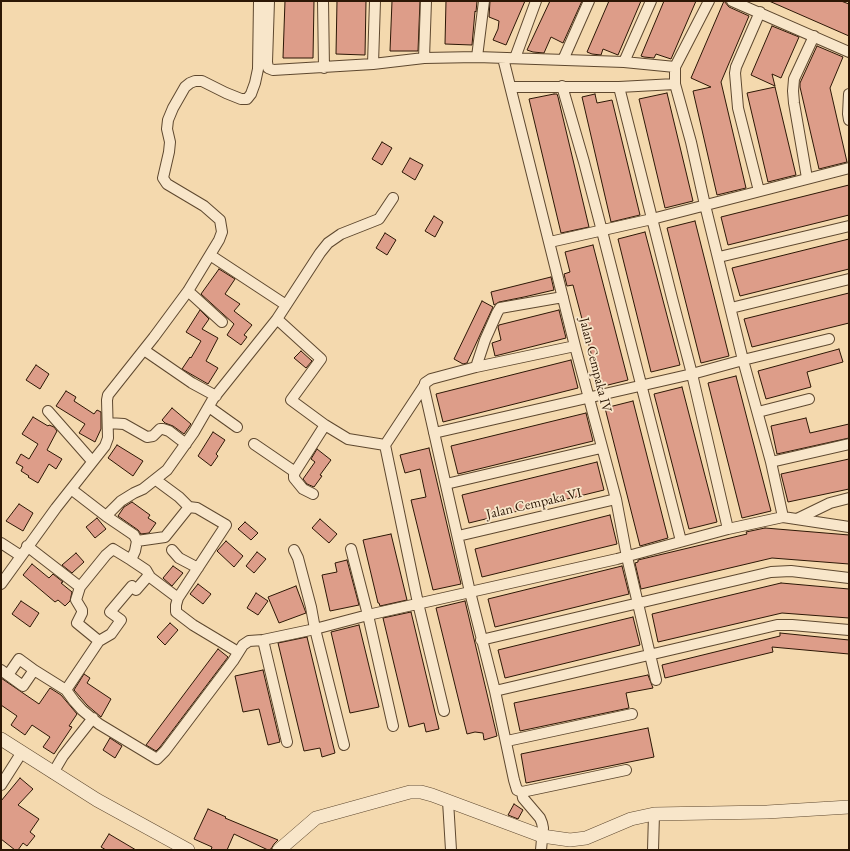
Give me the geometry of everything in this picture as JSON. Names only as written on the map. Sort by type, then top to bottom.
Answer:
[{"type":"street","points":[[1,584],[27,546],[107,441],[108,395],[188,291],[219,240],[222,232],[220,220],[204,206],[167,184],[163,178],[169,152],[168,120],[185,87],[195,81],[202,81],[226,93],[241,98],[247,98],[251,94],[258,69],[259,1]]},
{"type":"street","points":[[269,1],[267,62],[268,68],[273,70],[324,68],[424,58],[477,57],[624,62],[676,67]]},
{"type":"street","points":[[323,1],[324,68]]},
{"type":"street","points":[[373,64],[376,1]]},
{"type":"street","points":[[424,58],[426,1]]},
{"type":"street","points":[[477,57],[484,1]]},
{"type":"street","points":[[514,58],[536,1]]},
{"type":"street","points":[[563,60],[589,1]]},
{"type":"street","points":[[624,62],[651,1]]},
{"type":"street","points":[[709,1],[676,67],[675,84],[691,142],[743,360],[771,462],[782,517]]},
{"type":"street","points":[[732,1],[849,52]]},
{"type":"street","points":[[759,191],[738,108],[735,73],[736,67],[760,12]]},
{"type":"street","points":[[808,178],[793,91],[794,79],[814,36]]},
{"type":"street","name":"Jalan Cempaka IV","points":[[504,58],[575,346],[601,448],[616,499],[627,557],[656,680]]},
{"type":"street","points":[[511,87],[675,84]]},
{"type":"street","points":[[562,86],[584,162],[681,542]]},
{"type":"street","points":[[620,86],[652,219],[692,374],[728,529]]},
{"type":"street","points":[[849,94],[849,120]]},
{"type":"street","points":[[550,242],[652,219],[849,168]]},
{"type":"street","points":[[106,516],[121,501],[143,489],[167,470],[186,444],[216,396],[277,319],[328,243],[341,234],[379,219],[394,198]]},
{"type":"street","points":[[718,256],[849,226]]},
{"type":"street","points":[[210,255],[286,305]]},
{"type":"street","points":[[731,308],[849,279]]},
{"type":"street","points":[[188,291],[222,322]]},
{"type":"street","points":[[476,367],[484,340],[500,308],[563,297]]},
{"type":"street","points":[[277,319],[321,359],[291,400],[325,425],[348,439],[385,446]]},
{"type":"street","points":[[434,433],[692,374],[829,339]]},
{"type":"street","points":[[444,711],[418,603],[385,446],[425,383],[431,379],[476,367],[575,346]]},
{"type":"street","points":[[144,350],[192,383],[216,396]]},
{"type":"street","points":[[424,386],[481,640],[495,691],[517,790],[522,792],[626,770]]},
{"type":"street","points":[[758,412],[809,399]]},
{"type":"street","points":[[209,407],[237,427]]},
{"type":"street","points":[[48,411],[92,461]]},
{"type":"street","points":[[108,424],[124,424],[147,437],[153,436],[160,429],[163,429],[169,431],[186,444]]},
{"type":"street","points":[[313,494],[303,489],[294,478],[294,472],[325,425]]},
{"type":"street","points":[[254,444],[294,472]]},
{"type":"street","points":[[771,462],[849,444]]},
{"type":"street","points":[[446,484],[601,448]]},
{"type":"street","points":[[156,480],[179,497],[189,508],[197,508],[226,525],[178,598],[176,612],[193,625],[238,652]]},
{"type":"street","points":[[70,489],[134,535],[137,541],[135,551],[130,560]]},
{"type":"street","points":[[797,519],[830,503],[849,498]]},
{"type":"street","name":"Jalan Cempaka VI","points":[[458,536],[616,499]]},
{"type":"street","points":[[137,541],[165,536],[189,508]]},
{"type":"street","points":[[34,670],[23,686],[4,672],[19,659],[66,690],[74,701],[93,718],[155,758],[159,758],[233,661],[243,645],[249,641],[263,640],[314,629],[368,614],[627,557],[728,529],[782,517],[849,527]]},
{"type":"street","points":[[1,543],[21,556]]},
{"type":"street","points":[[27,546],[80,587]]},
{"type":"street","points":[[100,641],[77,623],[82,610],[76,600],[80,587],[85,579],[106,555],[114,549],[146,570],[150,577],[178,598]]},
{"type":"street","points":[[351,549],[368,614],[393,726]]},
{"type":"street","points":[[172,550],[179,558],[198,568]]},
{"type":"street","points":[[294,550],[298,558],[311,607],[314,629],[344,745]]},
{"type":"street","points":[[481,640],[771,572],[791,572],[849,578]]},
{"type":"street","points":[[66,690],[100,641],[111,634],[121,620],[110,612],[132,586],[136,590],[149,575]]},
{"type":"street","points":[[495,691],[777,625],[849,630]]},
{"type":"street","points":[[263,640],[287,742]]},
{"type":"street","points":[[507,741],[632,714]]},
{"type":"street","points":[[53,772],[63,756],[93,718]]},
{"type":"street","points":[[1,739],[120,814],[188,850]]},
{"type":"street","points":[[1,785],[22,752]]},
{"type":"street","points":[[279,850],[312,821],[326,814],[410,792],[421,792],[432,795],[542,836],[570,840],[580,840],[593,836],[631,819],[654,814],[767,812],[849,807]]},
{"type":"street","points":[[522,792],[523,798],[540,818],[543,828],[541,850]]},
{"type":"street","points":[[448,801],[451,850]]},
{"type":"street","points":[[653,850],[654,814]]},
{"type":"building","points":[[285,1],[314,1],[313,58],[283,58]]},
{"type":"building","points":[[337,1],[366,1],[365,55],[336,54]]},
{"type":"building","points":[[392,1],[420,1],[418,51],[390,51]]},
{"type":"building","points":[[446,1],[477,1],[472,45],[445,44]]},
{"type":"building","points":[[490,1],[525,1],[506,45],[493,40],[498,29],[499,21],[489,17]]},
{"type":"building","points":[[550,1],[582,1],[563,43],[551,37],[544,53],[527,50]]},
{"type":"building","points":[[609,1],[641,1],[618,55],[603,49],[601,55],[592,54],[587,52]]},
{"type":"building","points":[[664,1],[696,1],[671,59],[656,54],[654,58],[641,56]]},
{"type":"building","points":[[724,1],[729,7],[749,16],[721,82],[746,188],[717,195],[693,91],[711,87],[691,78]]},
{"type":"building","points":[[769,1],[841,1],[849,4],[849,36]]},
{"type":"building","points":[[772,26],[799,37],[781,78],[772,74],[775,86],[751,75]]},
{"type":"building","points":[[817,46],[843,57],[830,88],[847,162],[819,169],[800,87],[800,83]]},
{"type":"building","points":[[775,87],[796,175],[768,182],[747,93]]},
{"type":"building","points":[[667,93],[693,201],[665,208],[639,99]]},
{"type":"building","points":[[557,94],[558,97],[589,227],[561,233],[529,99]]},
{"type":"building","points":[[595,94],[597,103],[612,100],[640,215],[611,222],[582,97]]},
{"type":"building","points":[[382,142],[392,148],[382,165],[372,159]]},
{"type":"building","points":[[410,158],[423,165],[415,180],[402,172]]},
{"type":"building","points":[[849,185],[849,215],[728,245],[721,217]]},
{"type":"building","points":[[434,216],[443,222],[435,237],[425,231]]},
{"type":"building","points":[[695,221],[729,356],[701,363],[667,228]]},
{"type":"building","points":[[645,232],[680,365],[651,372],[618,239]]},
{"type":"building","points":[[385,233],[396,240],[387,255],[376,248]]},
{"type":"building","points":[[849,239],[849,269],[740,296],[732,268]]},
{"type":"building","points":[[593,245],[628,380],[600,387],[573,285],[567,286],[564,274],[570,272],[565,252]]},
{"type":"building","points":[[219,269],[235,279],[225,294],[240,304],[234,311],[252,325],[244,335],[247,337],[241,345],[227,335],[234,324],[201,294]]},
{"type":"building","points":[[551,277],[554,290],[499,302],[494,305],[491,292]]},
{"type":"building","points":[[849,293],[849,323],[752,347],[744,319]]},
{"type":"building","points":[[482,301],[493,307],[467,363],[463,364],[454,359]]},
{"type":"building","points":[[200,310],[209,319],[202,329],[218,338],[206,361],[218,368],[208,384],[182,369],[190,357],[191,358],[201,341],[186,332]]},
{"type":"building","points":[[559,310],[566,338],[495,356],[492,343],[501,340],[498,327],[499,325]]},
{"type":"building","points":[[839,349],[843,362],[807,372],[811,387],[766,399],[758,371]]},
{"type":"building","points":[[301,351],[312,361],[306,368],[294,358]]},
{"type":"building","points":[[571,360],[578,388],[443,422],[436,394]]},
{"type":"building","points":[[36,365],[49,374],[40,389],[26,380]]},
{"type":"building","points":[[736,376],[771,511],[742,518],[708,383]]},
{"type":"building","points":[[682,387],[717,522],[689,529],[654,394]]},
{"type":"building","points":[[66,391],[76,397],[74,401],[94,414],[97,410],[101,412],[101,429],[95,442],[79,433],[85,424],[56,406]]},
{"type":"building","points":[[633,401],[668,538],[640,546],[605,408]]},
{"type":"building","points":[[172,408],[191,424],[184,434],[162,420]]},
{"type":"building","points":[[586,413],[593,441],[458,474],[451,446]]},
{"type":"building","points":[[33,417],[48,426],[54,427],[57,431],[47,450],[62,459],[56,469],[49,464],[38,483],[21,471],[23,467],[16,463],[21,454],[29,459],[38,444],[22,434]]},
{"type":"building","points":[[806,418],[810,433],[849,424],[849,438],[777,454],[771,426]]},
{"type":"building","points":[[213,432],[225,440],[216,454],[218,456],[211,466],[198,456]]},
{"type":"building","points":[[117,445],[143,461],[133,476],[108,458]]},
{"type":"building","points":[[429,448],[461,584],[433,590],[411,500],[426,497],[420,469],[405,473],[400,455]]},
{"type":"building","points":[[317,449],[331,460],[320,475],[322,476],[314,487],[307,484],[303,479],[315,462],[311,459]]},
{"type":"building","points":[[849,459],[849,489],[788,502],[781,474]]},
{"type":"building","points":[[597,462],[604,490],[469,523],[462,495]]},
{"type":"building","points":[[132,502],[150,515],[148,518],[156,523],[149,533],[141,534],[138,530],[118,516],[124,507]]},
{"type":"building","points":[[19,504],[33,513],[23,531],[6,521]]},
{"type":"building","points":[[610,515],[617,544],[482,577],[475,549]]},
{"type":"building","points":[[97,518],[106,529],[95,538],[86,527]]},
{"type":"building","points":[[320,519],[337,534],[329,543],[312,528]]},
{"type":"building","points":[[245,522],[258,533],[251,540],[238,529]]},
{"type":"building","points":[[765,528],[849,535],[849,564],[772,558],[641,589],[635,563],[638,562],[638,560],[747,534],[746,532]]},
{"type":"building","points":[[391,534],[407,600],[380,606],[363,540]]},
{"type":"building","points":[[226,541],[243,556],[234,567],[217,551]]},
{"type":"building","points":[[257,552],[266,559],[254,573],[246,566]]},
{"type":"building","points":[[76,553],[84,562],[72,573],[62,565]]},
{"type":"building","points":[[347,560],[359,605],[330,611],[322,575],[337,572],[335,563]]},
{"type":"building","points":[[32,564],[49,578],[53,574],[72,592],[70,601],[65,606],[58,600],[55,602],[23,575]]},
{"type":"building","points":[[173,566],[183,573],[172,586],[163,578]]},
{"type":"building","points":[[622,566],[629,594],[495,627],[488,599]]},
{"type":"building","points":[[781,583],[849,589],[849,618],[782,613],[658,642],[652,614]]},
{"type":"building","points":[[198,584],[211,594],[203,604],[190,594]]},
{"type":"building","points":[[296,586],[306,613],[279,623],[268,597]]},
{"type":"building","points":[[256,593],[268,601],[258,615],[247,608]]},
{"type":"building","points":[[21,601],[39,613],[30,627],[12,614]]},
{"type":"building","points":[[465,601],[497,736],[484,740],[483,733],[475,732],[467,734],[436,608]]},
{"type":"building","points":[[411,612],[439,729],[426,732],[424,723],[409,727],[383,618]]},
{"type":"building","points":[[633,617],[640,645],[505,678],[498,650]]},
{"type":"building","points":[[170,623],[178,630],[165,645],[157,637]]},
{"type":"building","points":[[359,625],[379,707],[350,713],[331,632]]},
{"type":"building","points":[[780,633],[849,640],[849,654],[772,647],[773,652],[665,678],[662,665],[780,636]]},
{"type":"building","points":[[307,637],[335,753],[322,757],[320,748],[304,751],[278,643]]},
{"type":"building","points":[[218,649],[228,657],[160,747],[156,751],[146,745]]},
{"type":"building","points":[[263,670],[280,742],[268,745],[259,709],[243,712],[235,676]]},
{"type":"building","points":[[84,674],[90,678],[87,683],[111,699],[101,717],[87,705],[74,690]]},
{"type":"building","points":[[648,675],[653,688],[626,693],[629,708],[520,731],[514,703]]},
{"type":"building","points":[[1,678],[39,704],[50,688],[61,695],[77,714],[69,726],[72,727],[54,754],[43,747],[50,737],[32,725],[25,735],[11,725],[17,716],[1,705]]},
{"type":"building","points":[[648,728],[654,757],[526,783],[521,754]]},
{"type":"building","points":[[110,738],[122,746],[115,758],[103,750]]},
{"type":"building","points":[[20,778],[33,789],[18,805],[39,819],[30,832],[35,836],[27,846],[23,843],[18,850],[15,850],[1,839],[1,801]]},
{"type":"building","points":[[514,804],[523,810],[518,819],[508,815]]},
{"type":"building","points":[[208,809],[226,817],[225,818],[278,840],[271,849],[268,850],[234,834],[227,850],[211,850],[212,847],[194,839]]},
{"type":"building","points":[[109,834],[136,850],[106,850],[101,847]]}]
